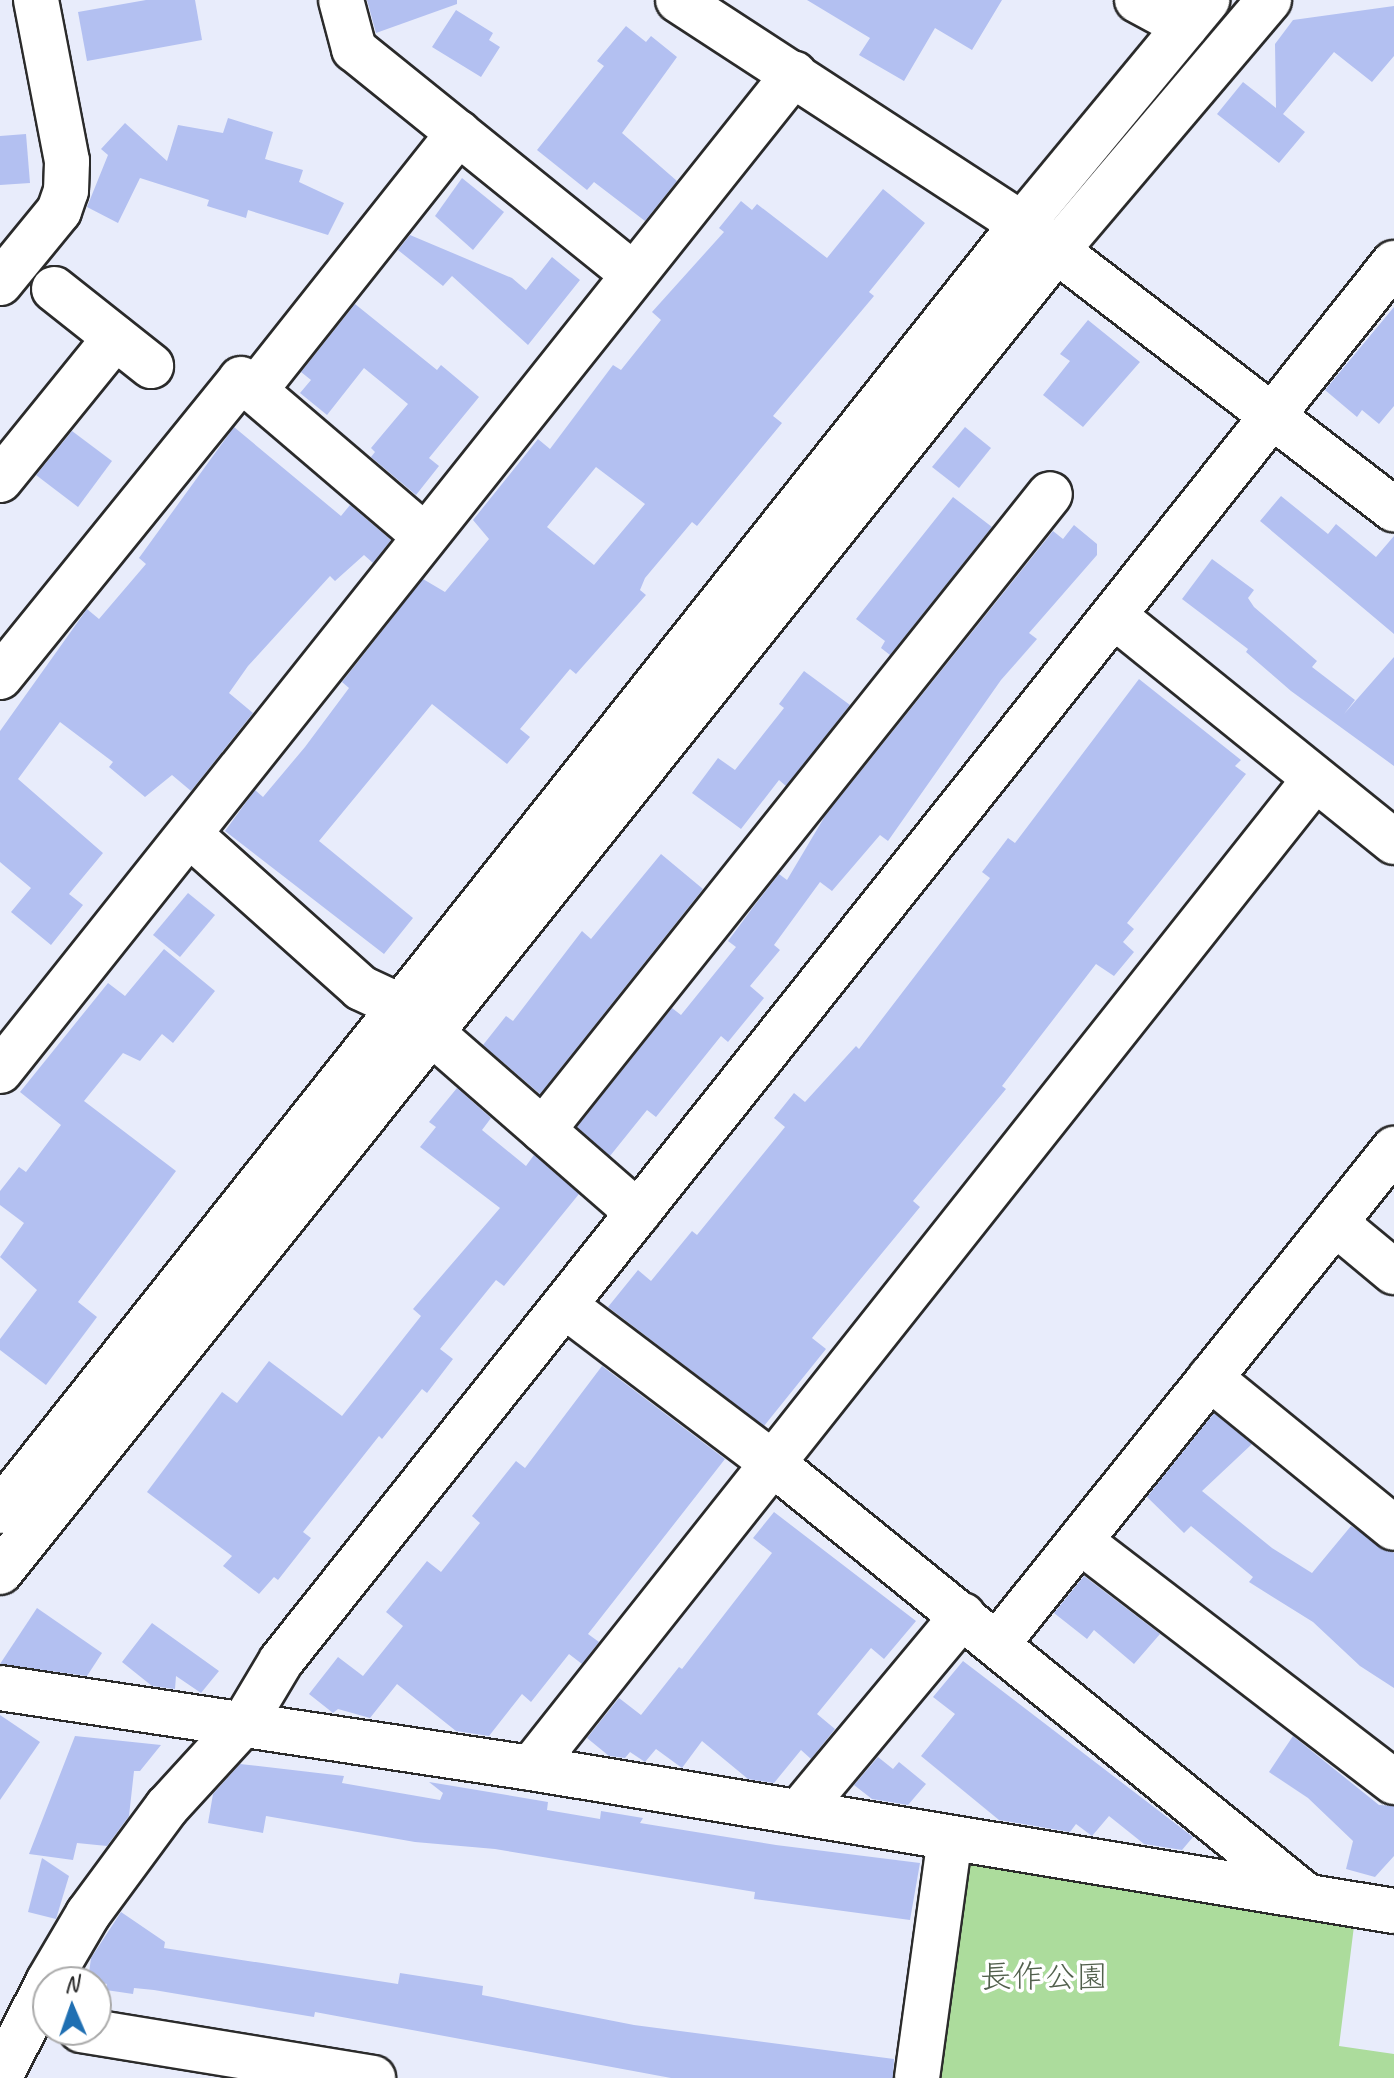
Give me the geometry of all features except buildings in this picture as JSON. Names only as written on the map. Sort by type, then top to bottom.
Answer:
[{"type":"street","points":[[0,283],[59,211],[66,191],[67,161],[36,0]]},
{"type":"street","points":[[341,0],[354,49],[633,274]]},
{"type":"street","points":[[678,0],[1022,224],[1276,415],[1394,509]]},
{"type":"street","points":[[0,1572],[1022,224],[1196,13],[1137,0]]},
{"type":"street","points":[[0,1511],[417,1020],[1057,250],[1266,5]]},
{"type":"street","points":[[0,1071],[794,74]]},
{"type":"street","points":[[255,390],[459,133]]},
{"type":"street","points":[[57,1966],[88,1914],[167,1807],[244,1723],[281,1661],[1394,263]]},
{"type":"street","points":[[54,289],[151,366]]},
{"type":"street","points":[[0,480],[115,338]]},
{"type":"street","points":[[5,662],[241,379],[425,536]]},
{"type":"street","points":[[543,1130],[1050,494]]},
{"type":"street","points":[[1114,616],[1394,842]]},
{"type":"street","points":[[531,1768],[1315,779]]},
{"type":"street","points":[[190,835],[361,988],[417,1020],[638,1213]]},
{"type":"street","points":[[997,1644],[1394,1149]]},
{"type":"street","points":[[1335,1223],[1394,1272]]},
{"type":"street","points":[[565,1306],[771,1462],[1307,1897]]},
{"type":"street","points":[[1210,1378],[1394,1528]]},
{"type":"street","points":[[1080,1541],[1394,1782]]},
{"type":"street","points":[[799,1812],[963,1615]]},
{"type":"street","points":[[0,1688],[531,1768],[1394,1911]]},
{"type":"street","points":[[917,2078],[950,1838]]},
{"type":"street","points":[[0,2077],[32,2030]]},
{"type":"street","points":[[112,2035],[373,2078]]},
{"type":"green space","name":"長作公園","points":[[957,1861],[1354,1926],[1339,2046],[1394,2054],[1394,2078],[928,2078]]}]
